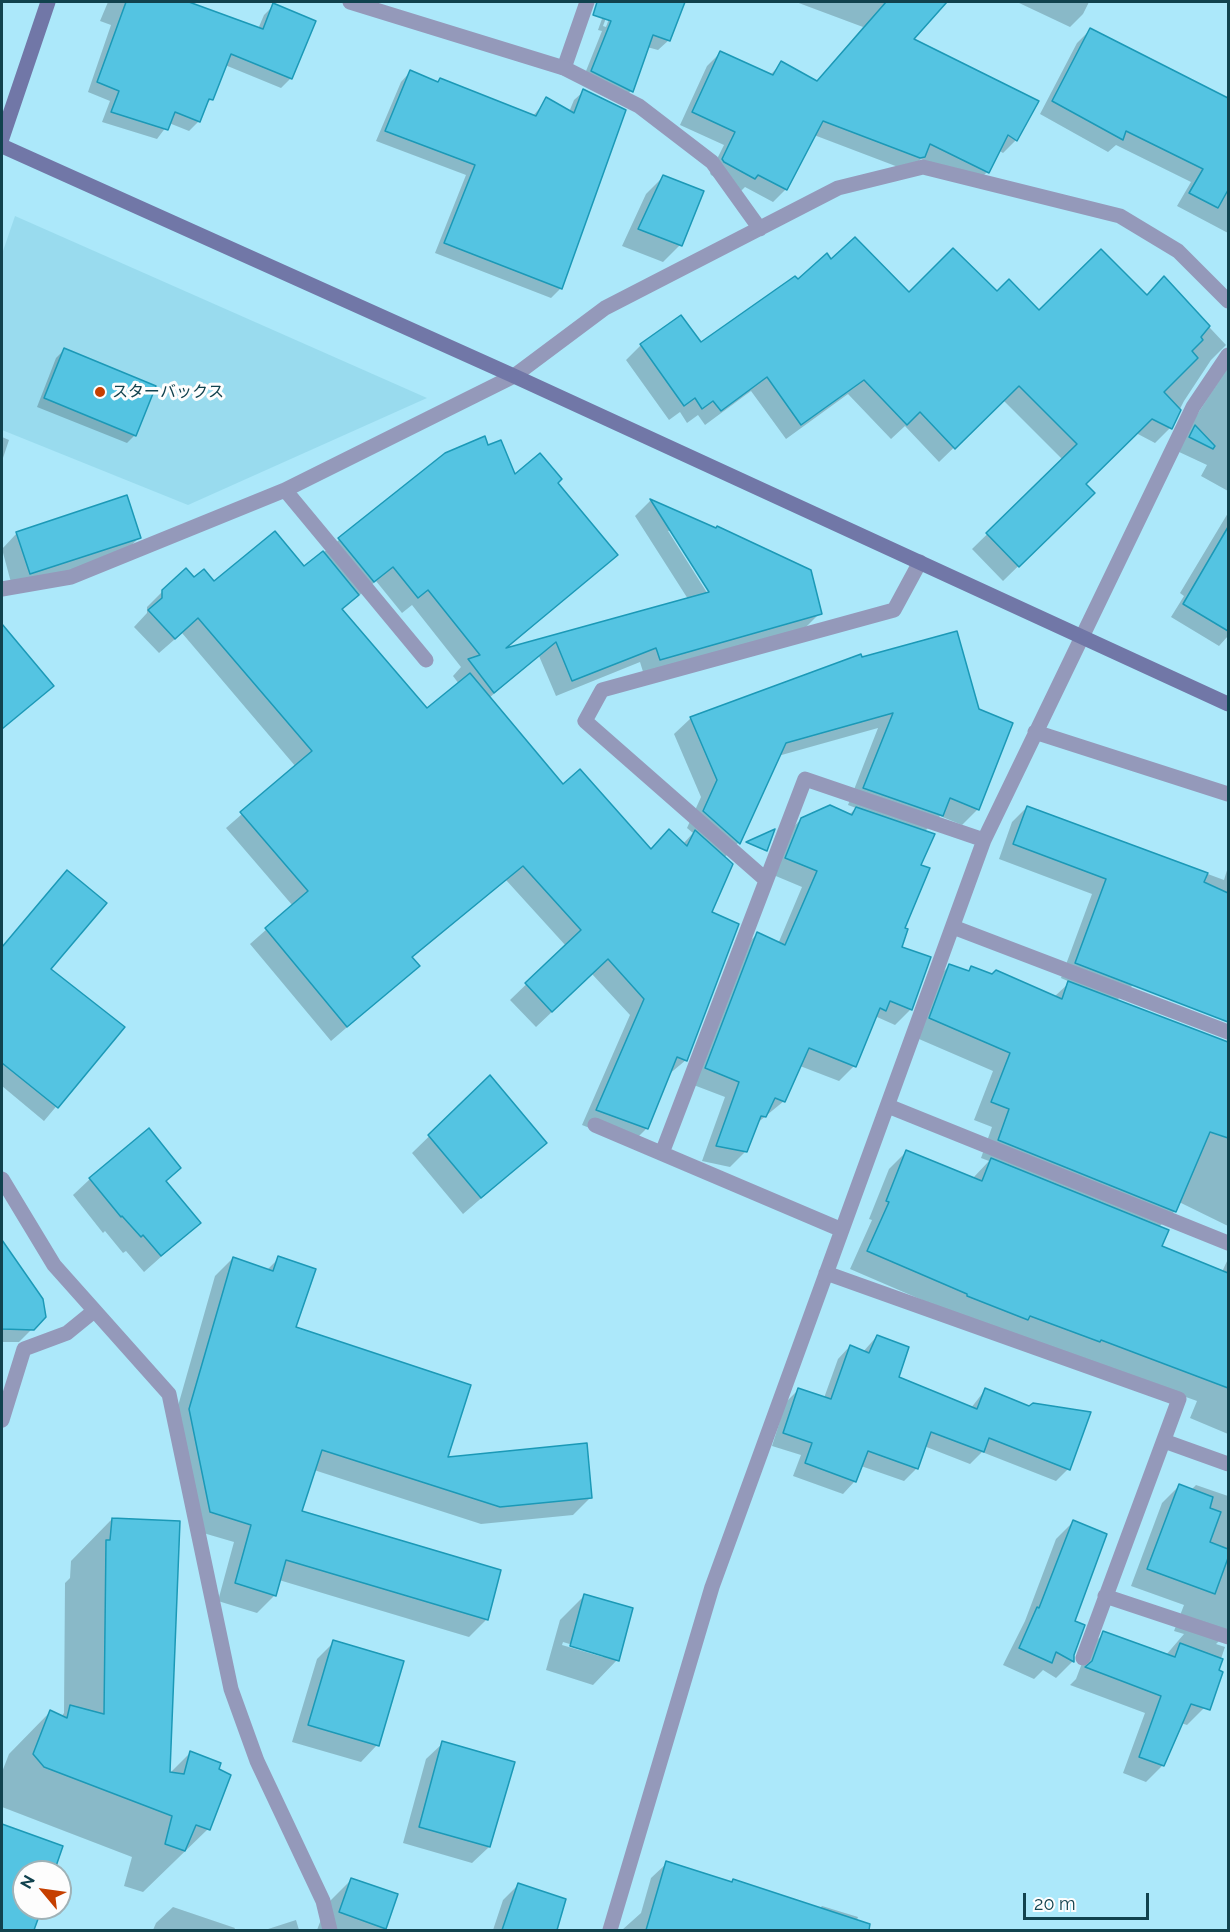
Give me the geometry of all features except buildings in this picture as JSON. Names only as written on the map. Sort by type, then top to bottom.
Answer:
[{"type":"street","points":[[2,138],[48,2]]},
{"type":"street","points":[[350,2],[564,68],[639,106],[712,162],[760,229]]},
{"type":"street","points":[[564,68],[587,2]]},
{"type":"street","points":[[2,146],[514,376],[1228,704]]},
{"type":"street","points":[[2,589],[71,577],[285,490],[514,376],[605,308],[838,188],[923,167],[1120,216],[1178,250],[1228,301]]},
{"type":"street","points":[[610,1930],[712,1587],[984,840],[1080,636],[1193,407],[1228,355]]},
{"type":"street","points":[[285,490],[426,660]]},
{"type":"street","points":[[765,879],[585,721],[602,690],[894,610],[920,562]]},
{"type":"street","points":[[1035,732],[1228,794]]},
{"type":"street","points":[[662,1153],[805,779],[984,840]]},
{"type":"street","points":[[952,927],[1228,1032]]},
{"type":"street","points":[[888,1106],[1228,1243]]},
{"type":"street","points":[[595,1125],[842,1230]]},
{"type":"street","points":[[2,1179],[54,1265],[170,1394],[231,1689],[257,1761],[322,1901],[330,1930]]},
{"type":"street","points":[[826,1273],[1179,1399],[1083,1658]]},
{"type":"street","points":[[2,1420],[24,1349],[67,1334],[94,1311]]},
{"type":"street","points":[[1164,1441],[1228,1464]]},
{"type":"street","points":[[1106,1596],[1228,1637]]},
{"type":"shaded area","points":[[15,216],[427,398],[188,505],[2,430],[2,254]]},
{"type":"place","name":"スターバックス","points":[[100,392]]}]
